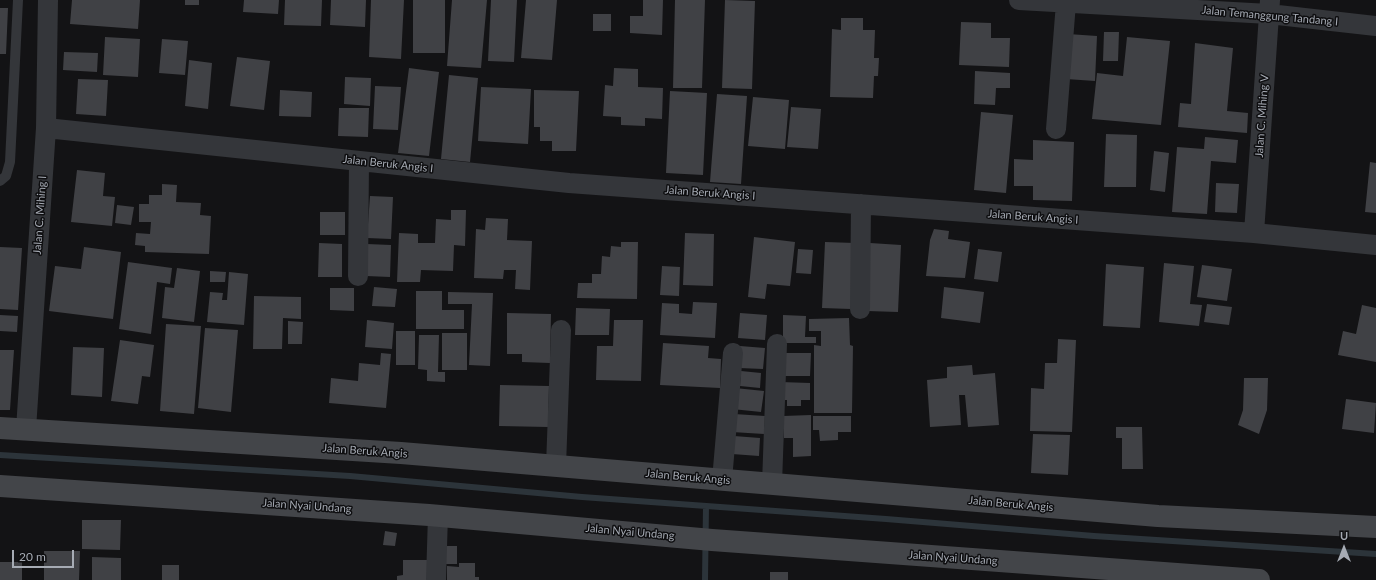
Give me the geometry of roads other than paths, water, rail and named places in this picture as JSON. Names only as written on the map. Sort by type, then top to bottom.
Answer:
[{"type":"street","name":"Jalan C. Mihing I","points":[[26,429],[46,128],[48,0]]},
{"type":"street","name":"Jalan Temanggung Tandang I","points":[[1019,0],[1066,3],[1269,7],[1376,26]]},
{"type":"street","points":[[1056,129],[1066,3]]},
{"type":"street","name":"Jalan C. Mihing V","points":[[1254,233],[1269,7]]},
{"type":"street","name":"Jalan Beruk Angis I","points":[[46,128],[569,183],[1254,233],[1376,245]]},
{"type":"street","points":[[358,276],[359,160]]},
{"type":"street","points":[[860,309],[861,204]]},
{"type":"street","points":[[556,466],[561,330]]},
{"type":"street","points":[[772,484],[777,344]]},
{"type":"street","points":[[722,480],[733,353]]},
{"type":"street","name":"Jalan Beruk Angis","points":[[0,428],[393,452],[1158,516],[1376,527]]},
{"type":"street","name":"Jalan Nyai Undang","points":[[0,486],[438,515],[712,540],[1259,580]]},
{"type":"street","points":[[436,580],[438,515]]},
{"type":"lane","points":[[0,181],[6,176],[10,162],[18,0]]},
{"type":"waterway","points":[[0,455],[350,476],[582,497],[1094,536],[1376,554]]},
{"type":"waterway","points":[[705,580],[706,506]]}]
